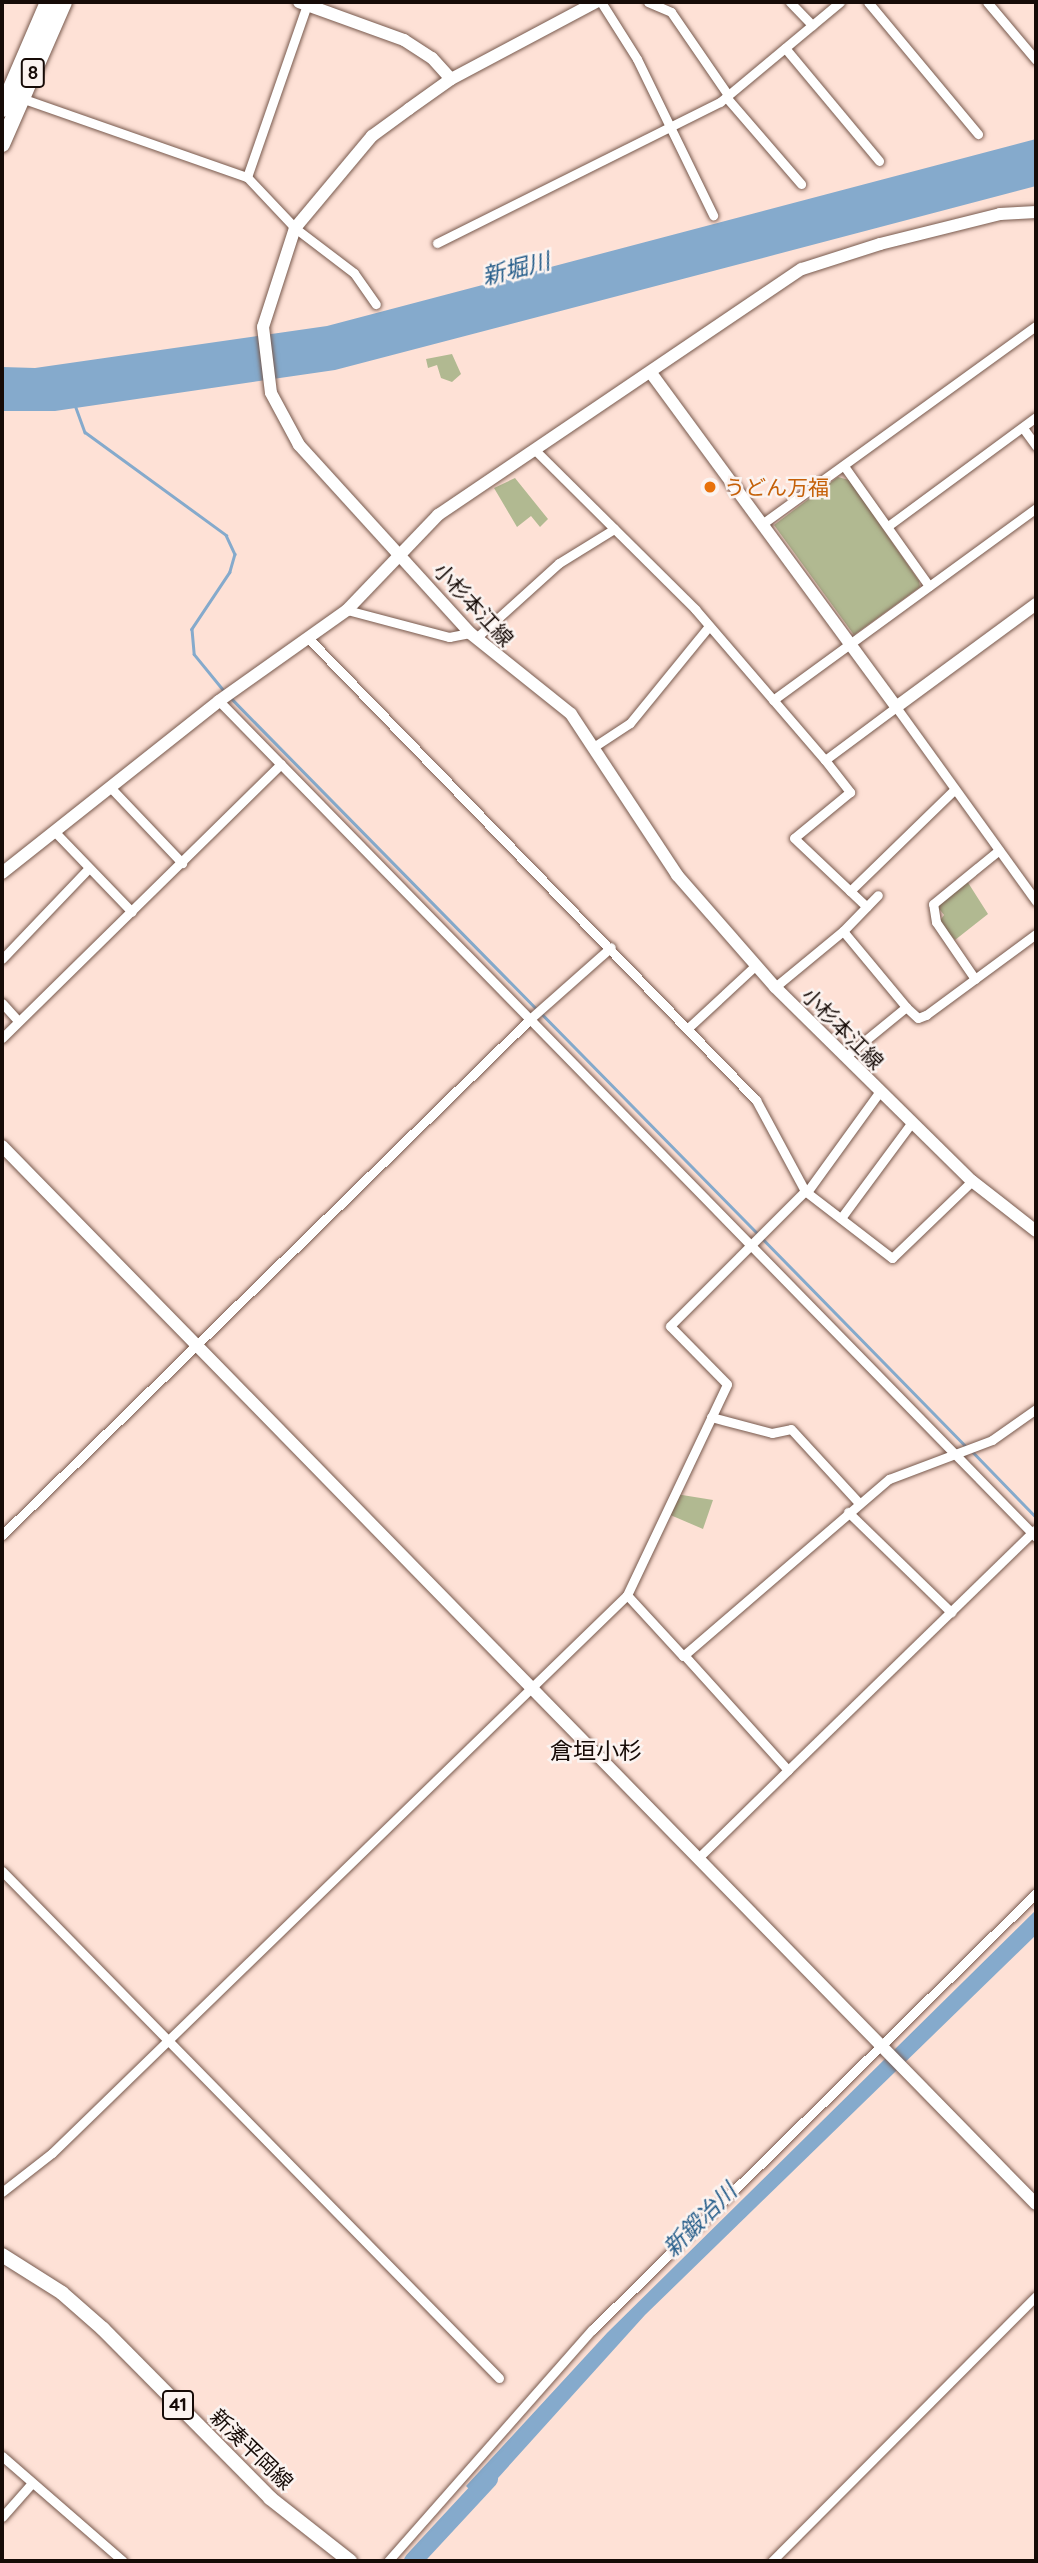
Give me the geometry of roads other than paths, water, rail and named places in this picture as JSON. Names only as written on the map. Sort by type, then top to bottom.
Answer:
[{"type":"highway","name":"8","points":[[2,144],[11,94],[48,2]]},
{"type":"highway","name":"8","points":[[2,109],[64,2]]},
{"type":"main road","name":"新湊平岡線","points":[[2,2255],[62,2293],[103,2329],[270,2498],[350,2561]]},
{"type":"street","points":[[598,2],[637,59],[713,215]]},
{"type":"street","name":"小杉本江線","points":[[598,2],[451,79],[372,136],[295,228],[280,262],[263,333],[267,383],[299,445],[473,635],[554,695],[677,876],[775,987],[972,1181],[1036,1230]]},
{"type":"street","points":[[648,2],[671,12],[727,96],[801,184]]},
{"type":"street","points":[[790,2],[812,25]]},
{"type":"street","points":[[437,243],[727,96],[840,2]]},
{"type":"street","points":[[867,2],[978,134]]},
{"type":"street","points":[[987,2],[1036,60]]},
{"type":"street","points":[[247,177],[305,3],[404,40],[432,58],[451,79]]},
{"type":"street","points":[[785,48],[879,161]]},
{"type":"street","points":[[11,94],[247,177],[295,228],[354,273],[376,304]]},
{"type":"street","points":[[2,873],[219,701],[310,640],[347,610],[438,515],[537,452],[802,269],[893,240],[1000,214],[1036,212]]},
{"type":"street","points":[[762,524],[1036,326]]},
{"type":"street","points":[[651,373],[762,524],[847,647],[896,707],[1036,901]]},
{"type":"street","points":[[888,526],[1036,418]]},
{"type":"street","points":[[1023,428],[1036,446]]},
{"type":"street","points":[[537,452],[709,626],[825,760],[850,793],[794,838],[867,907]]},
{"type":"street","points":[[844,466],[929,586]]},
{"type":"street","points":[[773,700],[1036,509]]},
{"type":"street","points":[[347,610],[449,637],[473,635],[559,563],[614,529]]},
{"type":"street","points":[[825,760],[1036,604]]},
{"type":"street","points":[[592,748],[630,723],[709,626]]},
{"type":"street","points":[[310,640],[611,947],[756,1100],[806,1191],[892,1258],[972,1181]]},
{"type":"street","points":[[219,701],[1035,1533],[698,1858]]},
{"type":"street","points":[[2,1038],[281,764]]},
{"type":"street","points":[[110,787],[182,863]]},
{"type":"street","points":[[850,891],[955,789]]},
{"type":"street","points":[[54,831],[132,912]]},
{"type":"street","points":[[975,979],[936,922],[933,904],[999,850]]},
{"type":"street","points":[[2,959],[89,868]]},
{"type":"street","points":[[775,987],[843,931],[878,895]]},
{"type":"street","points":[[843,931],[918,1018],[926,1016],[1036,934]]},
{"type":"street","points":[[2,1535],[530,1019],[611,947]]},
{"type":"street","points":[[688,1028],[756,965]]},
{"type":"street","points":[[2,1003],[18,1021]]},
{"type":"street","points":[[845,1057],[906,1007]]},
{"type":"street","points":[[2,2192],[52,2153],[530,1686],[627,1595],[727,1384],[670,1326],[806,1191],[880,1091]]},
{"type":"street","points":[[841,1218],[912,1122]]},
{"type":"street","points":[[2,1146],[1036,2204]]},
{"type":"street","points":[[684,1655],[889,1479],[992,1440],[1036,1409]]},
{"type":"street","points":[[711,1417],[772,1433],[791,1429],[859,1503]]},
{"type":"street","points":[[848,1512],[951,1612]]},
{"type":"street","points":[[627,1595],[788,1770]]},
{"type":"street","points":[[2,1871],[499,2378]]},
{"type":"street","points":[[388,2561],[592,2330],[883,2047],[1036,1893]]},
{"type":"street","points":[[772,2561],[1036,2296]]},
{"type":"street","points":[[2,2456],[123,2561]]},
{"type":"street","points":[[2,2517],[32,2483]]},
{"type":"water","points":[[1036,139],[1036,186],[736,265],[335,370],[55,411],[2,411],[2,367],[35,368],[327,326]]},
{"type":"water","points":[[1036,1910],[1036,1935],[645,2315],[479,2499],[466,2486],[607,2333]]},
{"type":"waterway","points":[[75,405],[85,432],[226,535],[235,554],[230,572],[192,629],[194,654],[225,692]]},
{"type":"waterway","points":[[232,699],[537,1009]]},
{"type":"waterway","points":[[541,1013],[757,1233]]},
{"type":"waterway","points":[[762,1238],[966,1446]]},
{"type":"waterway","points":[[971,1450],[1036,1517]]},
{"type":"waterway","name":"新鍛冶川","points":[[413,2561],[489,2479]]},
{"type":"place","name":"うどん万福","points":[[710,487]]},
{"type":"district","name":"倉垣小杉","points":[[596,1751]]},
{"type":"water label","name":"新堀川","points":[[516,269]]}]
